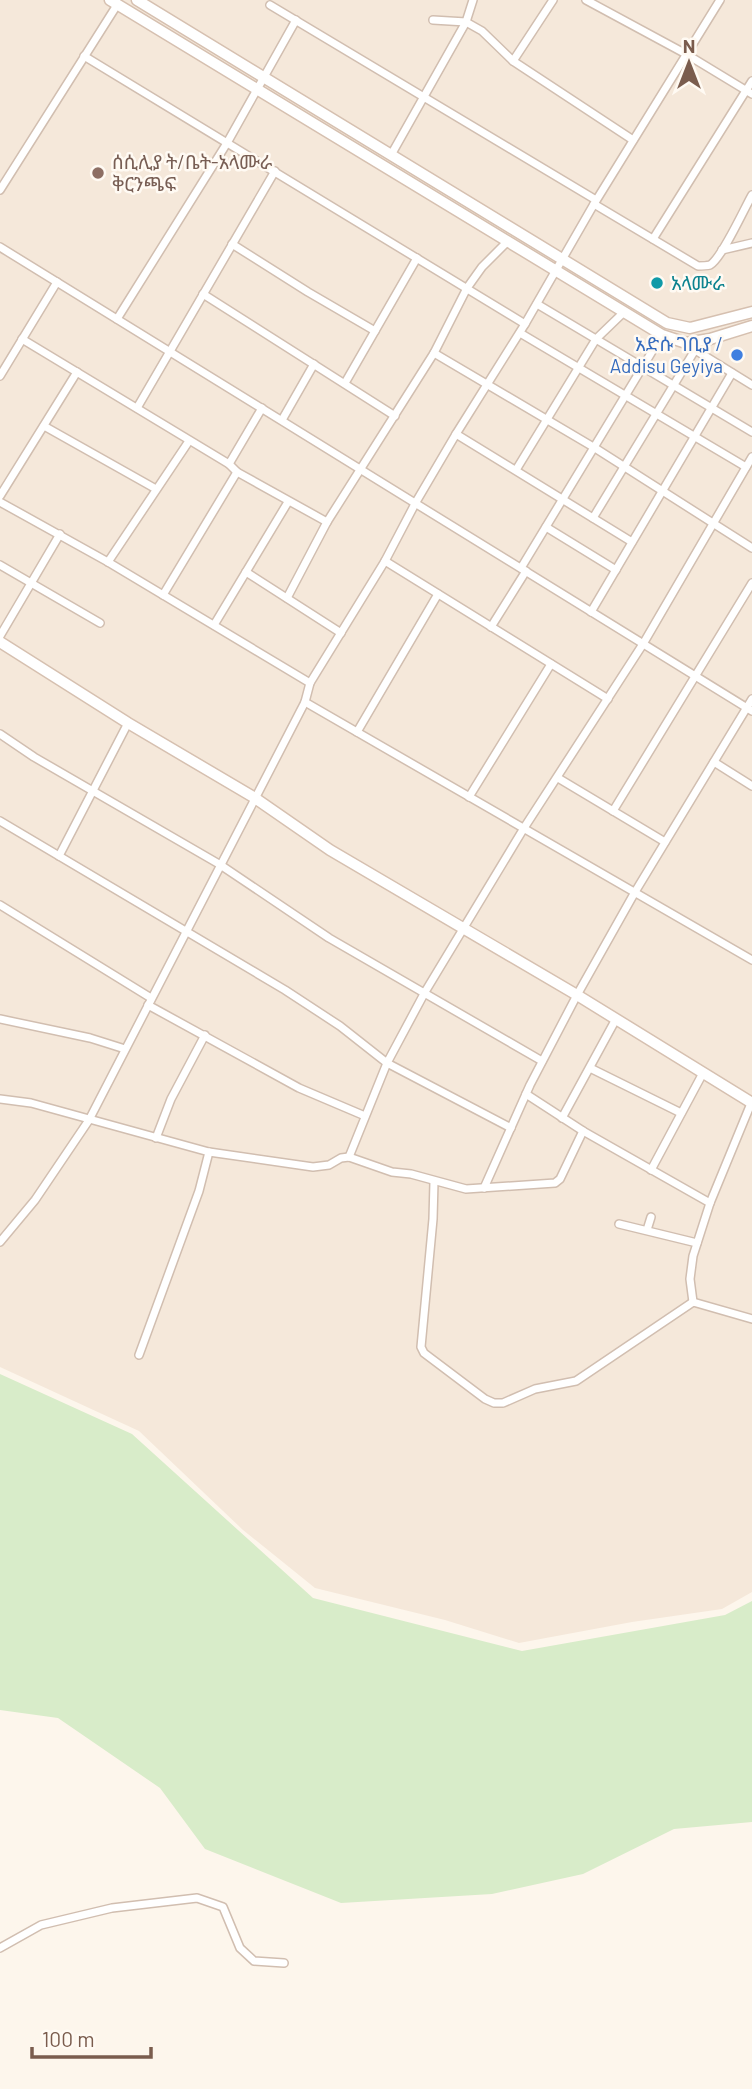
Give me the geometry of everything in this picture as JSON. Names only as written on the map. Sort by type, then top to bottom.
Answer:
[{"type":"main road","points":[[137,0],[667,323],[690,328],[752,312]]},
{"type":"main road","points":[[113,2],[506,243],[662,335],[685,343],[710,339],[752,326]]},
{"type":"main road","points":[[0,642],[128,723],[256,798],[330,850],[577,995],[752,1102]]},
{"type":"street","points":[[391,155],[466,22],[473,0]]},
{"type":"street","points":[[513,61],[554,0]]},
{"type":"street","points":[[586,0],[686,54],[749,92]]},
{"type":"street","points":[[0,1242],[35,1200],[89,1120],[305,702],[310,682],[385,561],[456,434],[526,324],[595,202],[720,0]]},
{"type":"street","points":[[0,191],[84,55],[113,2]]},
{"type":"street","points":[[270,5],[424,95],[698,266],[711,264],[722,250],[752,195]]},
{"type":"street","points":[[117,319],[227,143],[296,20]]},
{"type":"street","points":[[433,20],[466,22],[482,31],[513,61],[633,140]]},
{"type":"street","points":[[84,55],[526,324]]},
{"type":"street","points":[[653,239],[749,92],[752,81]]},
{"type":"street","points":[[137,408],[275,171]]},
{"type":"street","points":[[286,598],[327,522],[362,471],[434,353],[467,288],[482,267],[506,243]]},
{"type":"street","points":[[722,250],[752,243]]},
{"type":"street","points":[[232,244],[375,331]]},
{"type":"street","points":[[0,247],[749,709]]},
{"type":"street","points":[[345,383],[417,258]]},
{"type":"street","points":[[0,376],[57,282]]},
{"type":"street","points":[[203,294],[395,416]]},
{"type":"street","points":[[537,304],[752,432]]},
{"type":"street","points":[[516,470],[596,340],[623,313]]},
{"type":"street","points":[[520,333],[746,467]]},
{"type":"street","points":[[491,627],[546,527],[662,335]]},
{"type":"street","points":[[22,339],[229,464],[237,472],[327,522]]},
{"type":"street","points":[[685,343],[752,385]]},
{"type":"street","points":[[593,518],[695,350]]},
{"type":"street","points":[[434,353],[595,448],[752,548]]},
{"type":"street","points":[[282,420],[314,364]]},
{"type":"street","points":[[0,496],[77,372]]},
{"type":"street","points":[[591,612],[732,373]]},
{"type":"street","points":[[229,464],[262,408]]},
{"type":"street","points":[[44,425],[156,489]]},
{"type":"street","points":[[456,434],[632,542]]},
{"type":"street","points":[[108,562],[189,441]]},
{"type":"street","points":[[349,1157],[387,1063],[425,992],[524,828],[643,644],[752,457]]},
{"type":"street","points":[[163,595],[237,472]]},
{"type":"street","points":[[0,502],[60,534],[310,682]]},
{"type":"street","points":[[214,625],[288,502]]},
{"type":"street","points":[[546,527],[616,570]]},
{"type":"street","points":[[0,636],[60,534]]},
{"type":"street","points":[[385,561],[608,699]]},
{"type":"street","points":[[0,565],[100,623]]},
{"type":"street","points":[[246,572],[341,633]]},
{"type":"street","points":[[613,811],[752,583]]},
{"type":"street","points":[[357,732],[438,594]]},
{"type":"street","points":[[469,797],[551,664]]},
{"type":"street","points":[[484,1188],[526,1094],[577,995],[713,762],[749,709],[752,699]]},
{"type":"street","points":[[305,702],[752,960]]},
{"type":"street","points":[[59,856],[128,723]]},
{"type":"street","points":[[0,734],[92,792],[219,864],[329,938],[542,1061]]},
{"type":"street","points":[[713,762],[752,786]]},
{"type":"street","points":[[558,778],[665,842]]},
{"type":"street","points":[[0,821],[296,997],[387,1063],[511,1128]]},
{"type":"street","points":[[0,905],[205,1035],[309,1093],[365,1116]]},
{"type":"street","points":[[0,1018],[90,1038],[125,1049]]},
{"type":"street","points":[[562,1118],[616,1019]]},
{"type":"street","points":[[156,1138],[171,1099],[205,1035]]},
{"type":"street","points":[[590,1068],[681,1113]]},
{"type":"street","points":[[652,1170],[703,1073]]},
{"type":"street","points":[[526,1094],[583,1131],[710,1203]]},
{"type":"street","points":[[0,1099],[31,1103],[209,1152],[313,1167],[329,1165],[349,1157],[381,1169],[458,1189],[555,1183],[560,1179],[583,1131]]},
{"type":"street","points":[[693,1302],[691,1268],[698,1243],[710,1203],[752,1102]]},
{"type":"street","points":[[139,1356],[199,1191],[209,1152]]},
{"type":"street","points":[[434,1182],[421,1348],[485,1399],[502,1403],[535,1389],[576,1381],[693,1302]]},
{"type":"street","points":[[647,1230],[651,1217]]},
{"type":"street","points":[[620,1224],[698,1243]]},
{"type":"street","points":[[693,1302],[752,1319]]},
{"type":"street","points":[[0,1948],[41,1925],[112,1908],[197,1898],[223,1907],[240,1948],[254,1961],[284,1963]]},
{"type":"shaded area","points":[[0,0],[752,0],[752,1592],[722,1609],[519,1643],[445,1620],[315,1588],[243,1530],[139,1431],[0,1367]]},
{"type":"green space","points":[[0,1374],[132,1434],[313,1598],[522,1651],[725,1615],[752,1601],[752,1822],[674,1829],[583,1874],[492,1894],[341,1903],[205,1849],[160,1788],[58,1718],[0,1710]]},
{"type":"place","name":"ሰሲሊያ ት/ቤት-አላሙራ ቅርንጫፍ","points":[[98,173]]},
{"type":"place","name":"አላሙራ","points":[[657,283]]},
{"type":"place","name":"አድሱ ገቢያ / Addisu Geyiya","points":[[737,355]]}]
